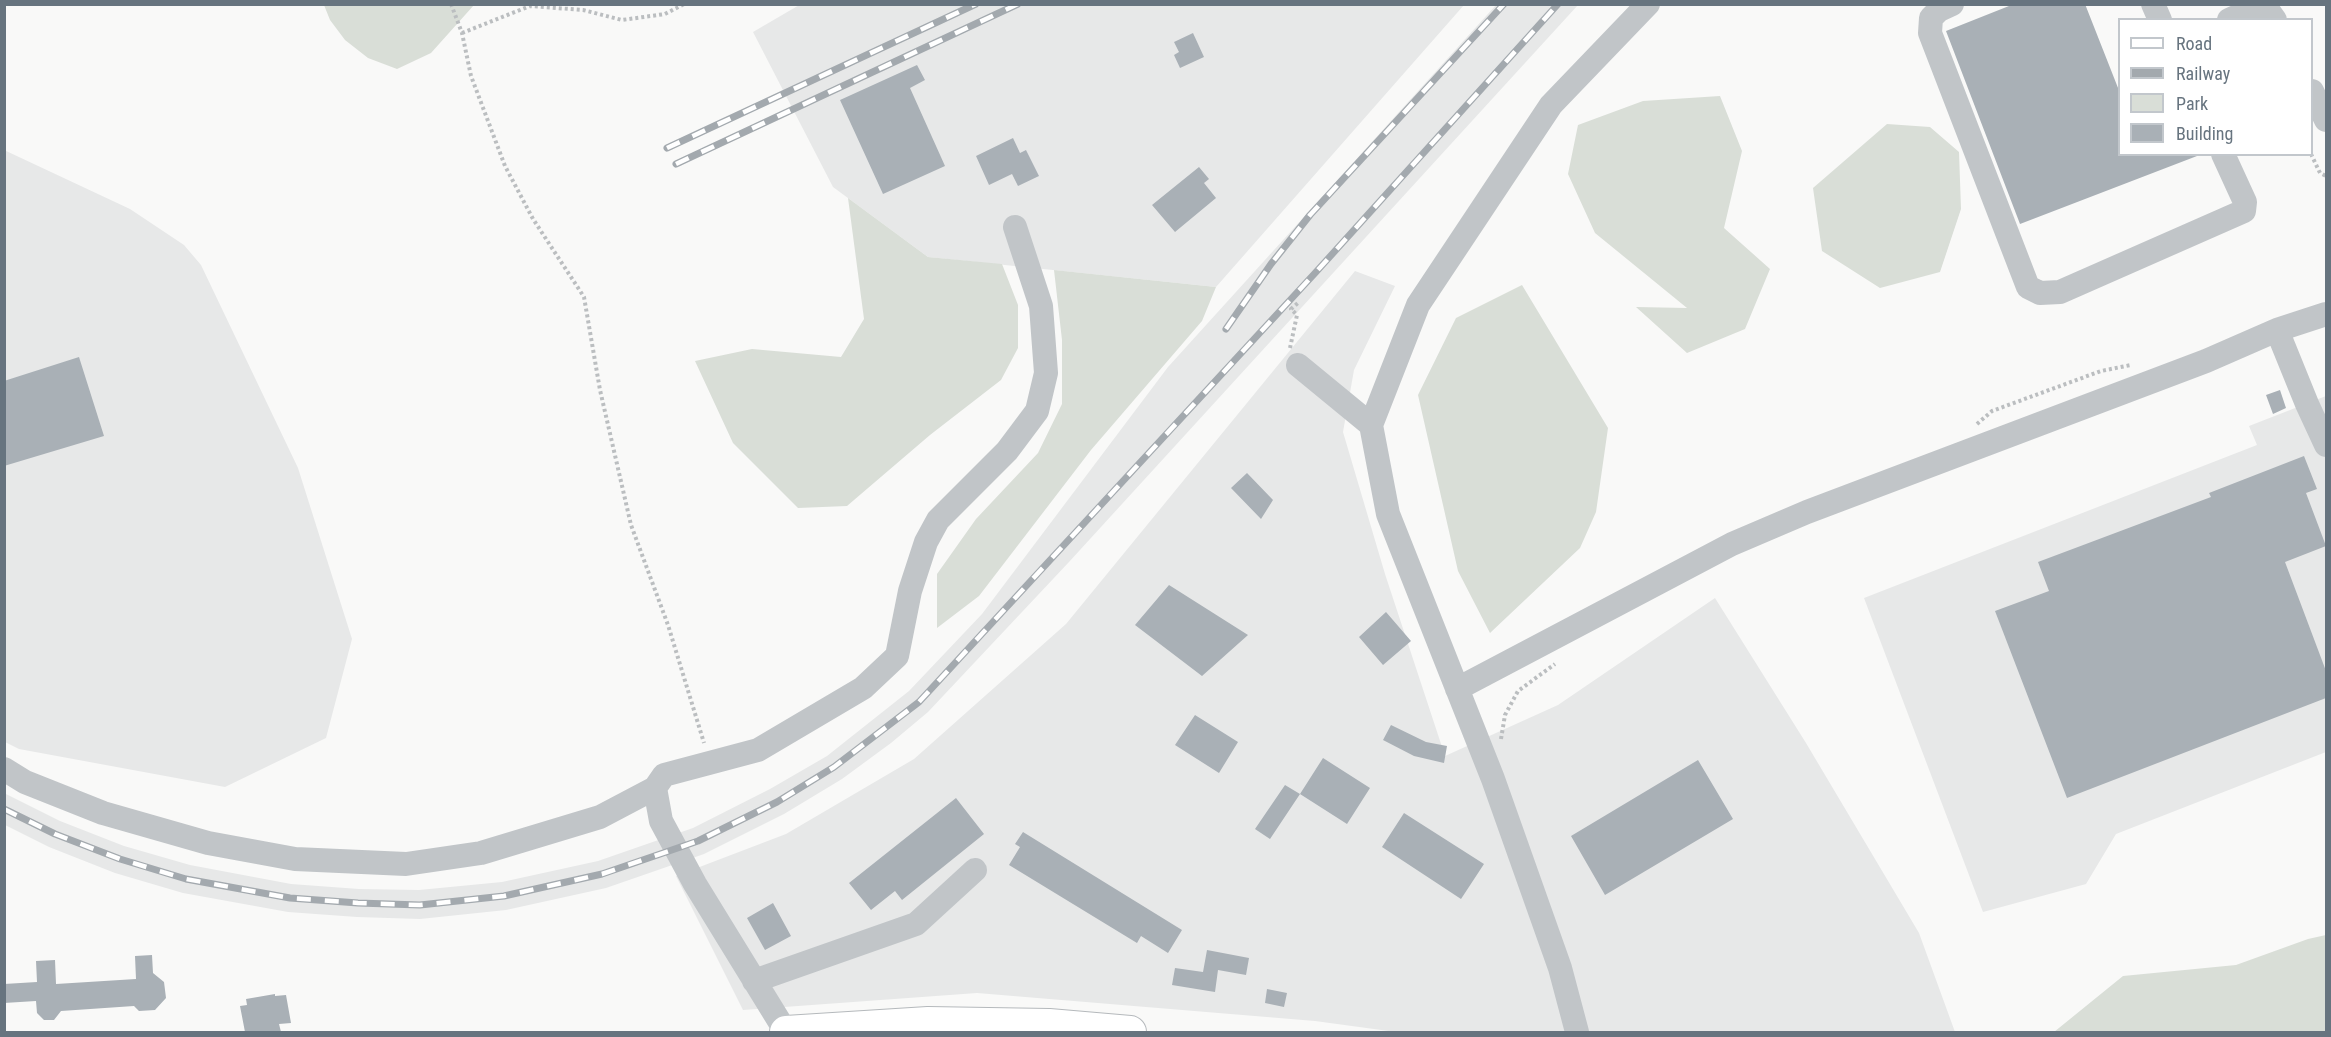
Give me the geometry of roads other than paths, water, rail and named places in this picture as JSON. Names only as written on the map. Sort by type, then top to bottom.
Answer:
[{"type":"main road","points":[[786,1032],[928,1023],[1048,1025],[1130,1032]]},
{"type":"street","points":[[1577,1032],[1560,968],[1493,779],[1388,514],[1371,425],[1419,305],[1432,285],[1551,105],[1648,4]]},
{"type":"street","points":[[1952,4],[1931,18],[1930,33],[2028,287],[2040,293],[2061,292],[2244,211],[2245,202],[2224,156]]},
{"type":"street","points":[[2153,4],[2159,18]]},
{"type":"street","points":[[2233,18],[2251,10],[2262,10],[2273,18]]},
{"type":"street","points":[[2313,93],[2326,120]]},
{"type":"street","points":[[4,769],[25,782],[103,813],[208,843],[295,859],[406,864],[482,853],[600,817],[655,788],[664,775],[758,750],[863,688],[897,656],[910,591],[926,543],[938,520],[1007,451],[1037,411],[1046,373],[1041,306],[1015,227]]},
{"type":"street","points":[[1457,689],[1732,544],[1808,512],[2206,361],[2277,330],[2326,314]]},
{"type":"street","points":[[2277,330],[2326,445]]},
{"type":"street","points":[[1298,366],[1371,425]]},
{"type":"street","points":[[655,788],[662,821],[695,884],[786,1032]]},
{"type":"street","points":[[754,981],[916,924],[975,870]]},
{"type":"railway","points":[[667,148],[976,4]]},
{"type":"railway","points":[[676,164],[1018,4]]},
{"type":"railway","points":[[1226,329],[1271,264],[1310,215],[1504,4]]},
{"type":"railway","points":[[4,809],[55,834],[120,859],[186,879],[290,898],[420,905],[504,896],[602,874],[698,841],[777,802],[834,767],[919,702],[1316,272],[1558,4]]}]
